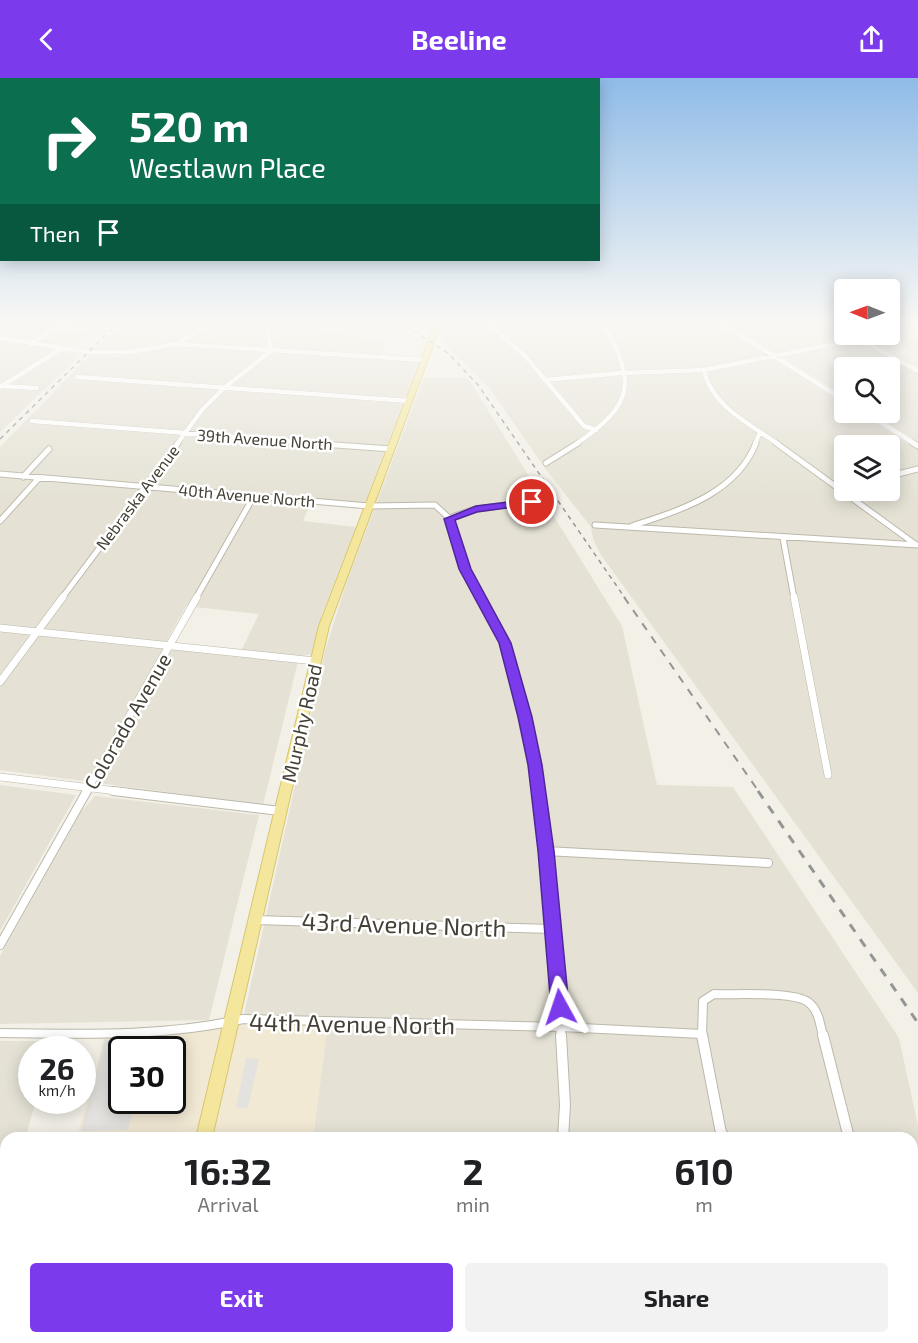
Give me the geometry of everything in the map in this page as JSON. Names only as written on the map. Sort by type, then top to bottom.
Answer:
[{"type":"main road","name":"Murphy Road","points":[[205,1132],[324,626],[417,380]]},
{"type":"street","points":[[118,380],[409,401]]},
{"type":"street","name":"Nebraska Avenue","points":[[0,682],[202,410],[234,380]]},
{"type":"street","points":[[545,380],[584,426],[596,430]]},
{"type":"street","points":[[546,463],[596,430],[617,408],[623,395],[625,380]]},
{"type":"street","points":[[705,380],[706,385],[719,401],[834,482]]},
{"type":"street","points":[[813,380],[834,394]]},
{"type":"street","points":[[0,386],[37,388]]},
{"type":"street","name":"39th Avenue North","points":[[32,421],[391,449]]},
{"type":"street","points":[[882,423],[918,446]]},
{"type":"street","points":[[630,527],[681,509],[709,496],[727,484],[748,462],[760,432]]},
{"type":"street","points":[[0,474],[23,477],[49,449]]},
{"type":"street","points":[[900,473],[918,468]]},
{"type":"street","name":"40th Avenue North","points":[[23,477],[369,506],[435,505],[449,519]]},
{"type":"street","points":[[0,520],[39,478]]},
{"type":"street","name":"Colorado Avenue","points":[[0,945],[254,496]]},
{"type":"street","points":[[860,501],[918,547]]},
{"type":"street","points":[[532,502],[476,510],[449,519],[465,569],[505,643],[535,765],[554,929],[565,1105],[563,1132]]},
{"type":"street","points":[[595,525],[918,547]]},
{"type":"street","points":[[783,538],[828,774]]},
{"type":"street","points":[[0,628],[315,661]]},
{"type":"street","points":[[0,777],[280,811]]},
{"type":"street","points":[[546,851],[768,863]]},
{"type":"street","name":"43rd Avenue North","points":[[255,920],[554,929]]},
{"type":"street","points":[[721,1132],[702,1034],[703,1002],[714,994],[797,996],[810,1003],[818,1015],[847,1132]]},
{"type":"street","name":"44th Avenue North","points":[[0,1033],[106,1033],[206,1028],[243,1019],[561,1027],[702,1034]]},
{"type":"shaded area","points":[[0,380],[54,380],[0,432]]},
{"type":"shaded area","points":[[66,380],[411,380],[365,503],[313,498],[303,521],[356,527],[322,614],[311,654],[299,657],[263,805],[0,770],[0,447]],"holes":[[[186,606],[259,614],[241,651],[166,642]]]},
{"type":"shaded area","points":[[423,380],[469,380],[622,626],[657,785],[733,787],[899,1038],[918,1132],[314,1132],[328,1022],[243,1019],[325,651],[347,581]]},
{"type":"shaded area","points":[[481,380],[808,380],[834,397],[834,423],[876,423],[895,435],[834,435],[834,501],[900,501],[900,438],[918,449],[918,993],[601,555],[593,539],[591,527],[547,471],[491,390]]},
{"type":"shaded area","points":[[818,380],[834,380],[834,390]]},
{"type":"shaded area","points":[[900,380],[918,380],[918,442],[887,423],[900,423]]},
{"type":"shaded area","points":[[0,785],[76,795],[0,931]]},
{"type":"shaded area","points":[[95,796],[259,815],[209,1020],[0,1024],[0,956],[81,812]]},
{"type":"shaded area","points":[[243,1019],[328,1022],[314,1132],[78,1132],[83,1114],[96,1114],[96,1069],[106,1033]]},
{"type":"shaded area","points":[[105,1040],[108,1040],[108,1114],[132,1114],[128,1130],[81,1131],[85,1114],[96,1114],[96,1074]]},
{"type":"shaded area","points":[[0,1041],[18,1041],[18,1114],[32,1114],[27,1132],[0,1132]]},
{"type":"shaded area","points":[[246,1058],[259,1059],[248,1108],[236,1107]]},
{"type":"railway","points":[[0,439],[60,380]]},
{"type":"railway","points":[[473,380],[625,598]]},
{"type":"railway","points":[[624,597],[759,792]]},
{"type":"railway","points":[[758,791],[918,1023]]},
{"type":"route","points":[[532,502],[476,510],[449,519],[465,569],[505,643],[525,717],[535,765],[546,851],[560,1007]]}]
